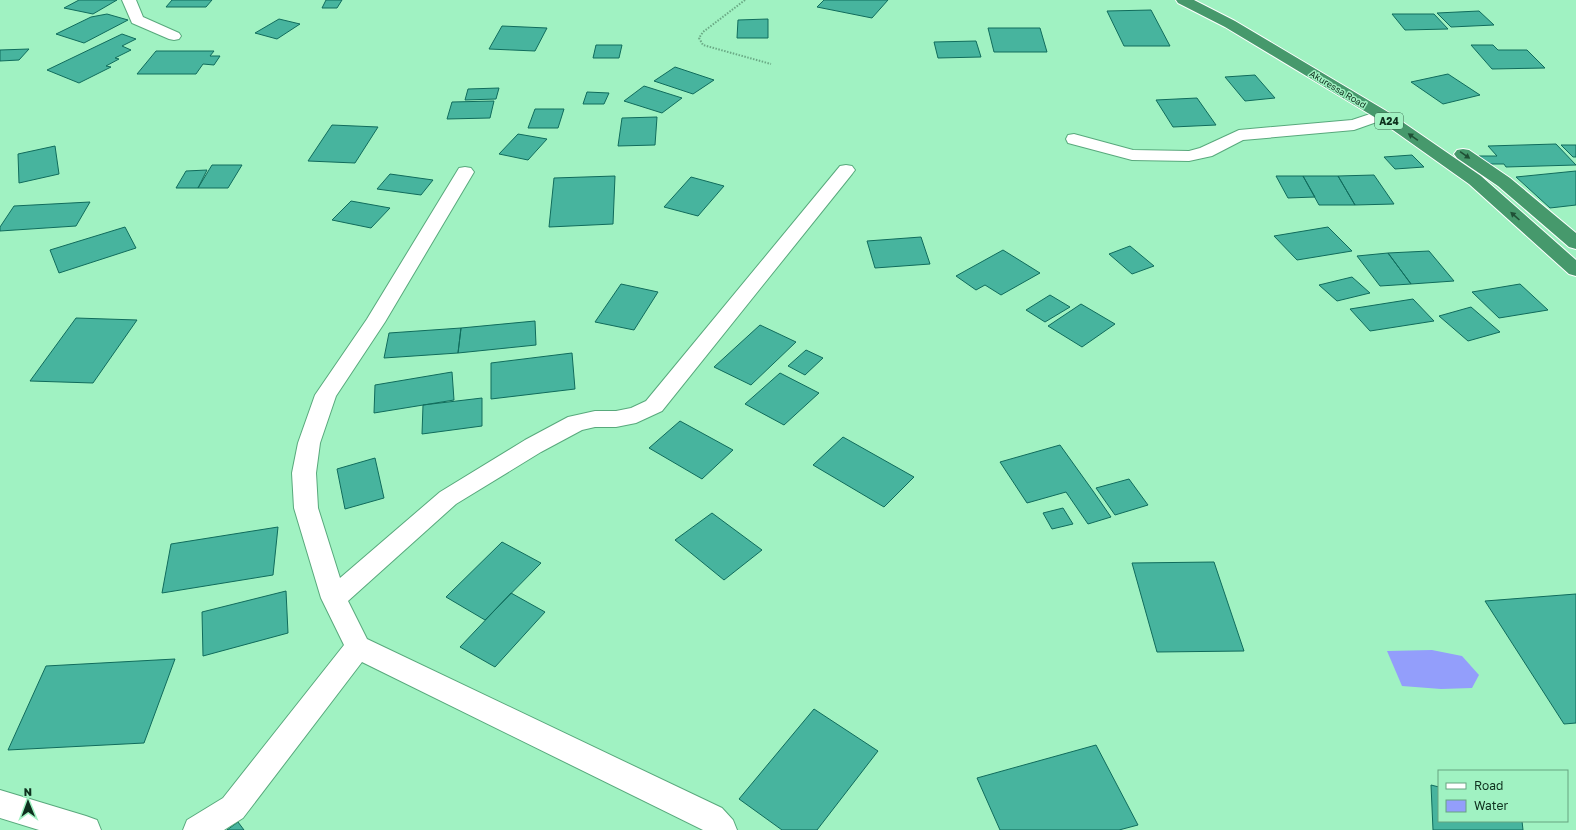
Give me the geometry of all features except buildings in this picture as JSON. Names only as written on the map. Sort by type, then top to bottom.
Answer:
[{"type":"highway","name":"Akuressa Road","points":[[1183,0],[1230,24],[1382,115],[1475,180],[1576,270]]},
{"type":"highway","name":"Akuressa Road","points":[[1202,0],[1254,26],[1423,126],[1504,182],[1576,243]]},
{"type":"highway","points":[[1536,234],[1556,226]]},
{"type":"street","points":[[129,0],[137,20],[174,36]]},
{"type":"street","points":[[1074,139],[1132,155],[1188,156],[1206,152],[1239,136],[1354,125],[1382,115]]},
{"type":"street","points":[[334,598],[448,498],[533,446],[576,423],[595,419],[616,419],[636,416],[654,406],[846,170]]},
{"type":"street","points":[[465,172],[375,322],[326,395],[310,444],[304,473],[306,508],[334,598],[358,647],[712,818],[722,830]]},
{"type":"street","points":[[198,830],[233,808],[358,647]]},
{"type":"street","points":[[0,804],[86,830]]},
{"type":"path","points":[[745,0],[703,32],[699,38],[703,44],[771,64]]},
{"type":"water","points":[[1432,650],[1462,656],[1479,675],[1472,688],[1441,689],[1402,686],[1387,651]]}]
